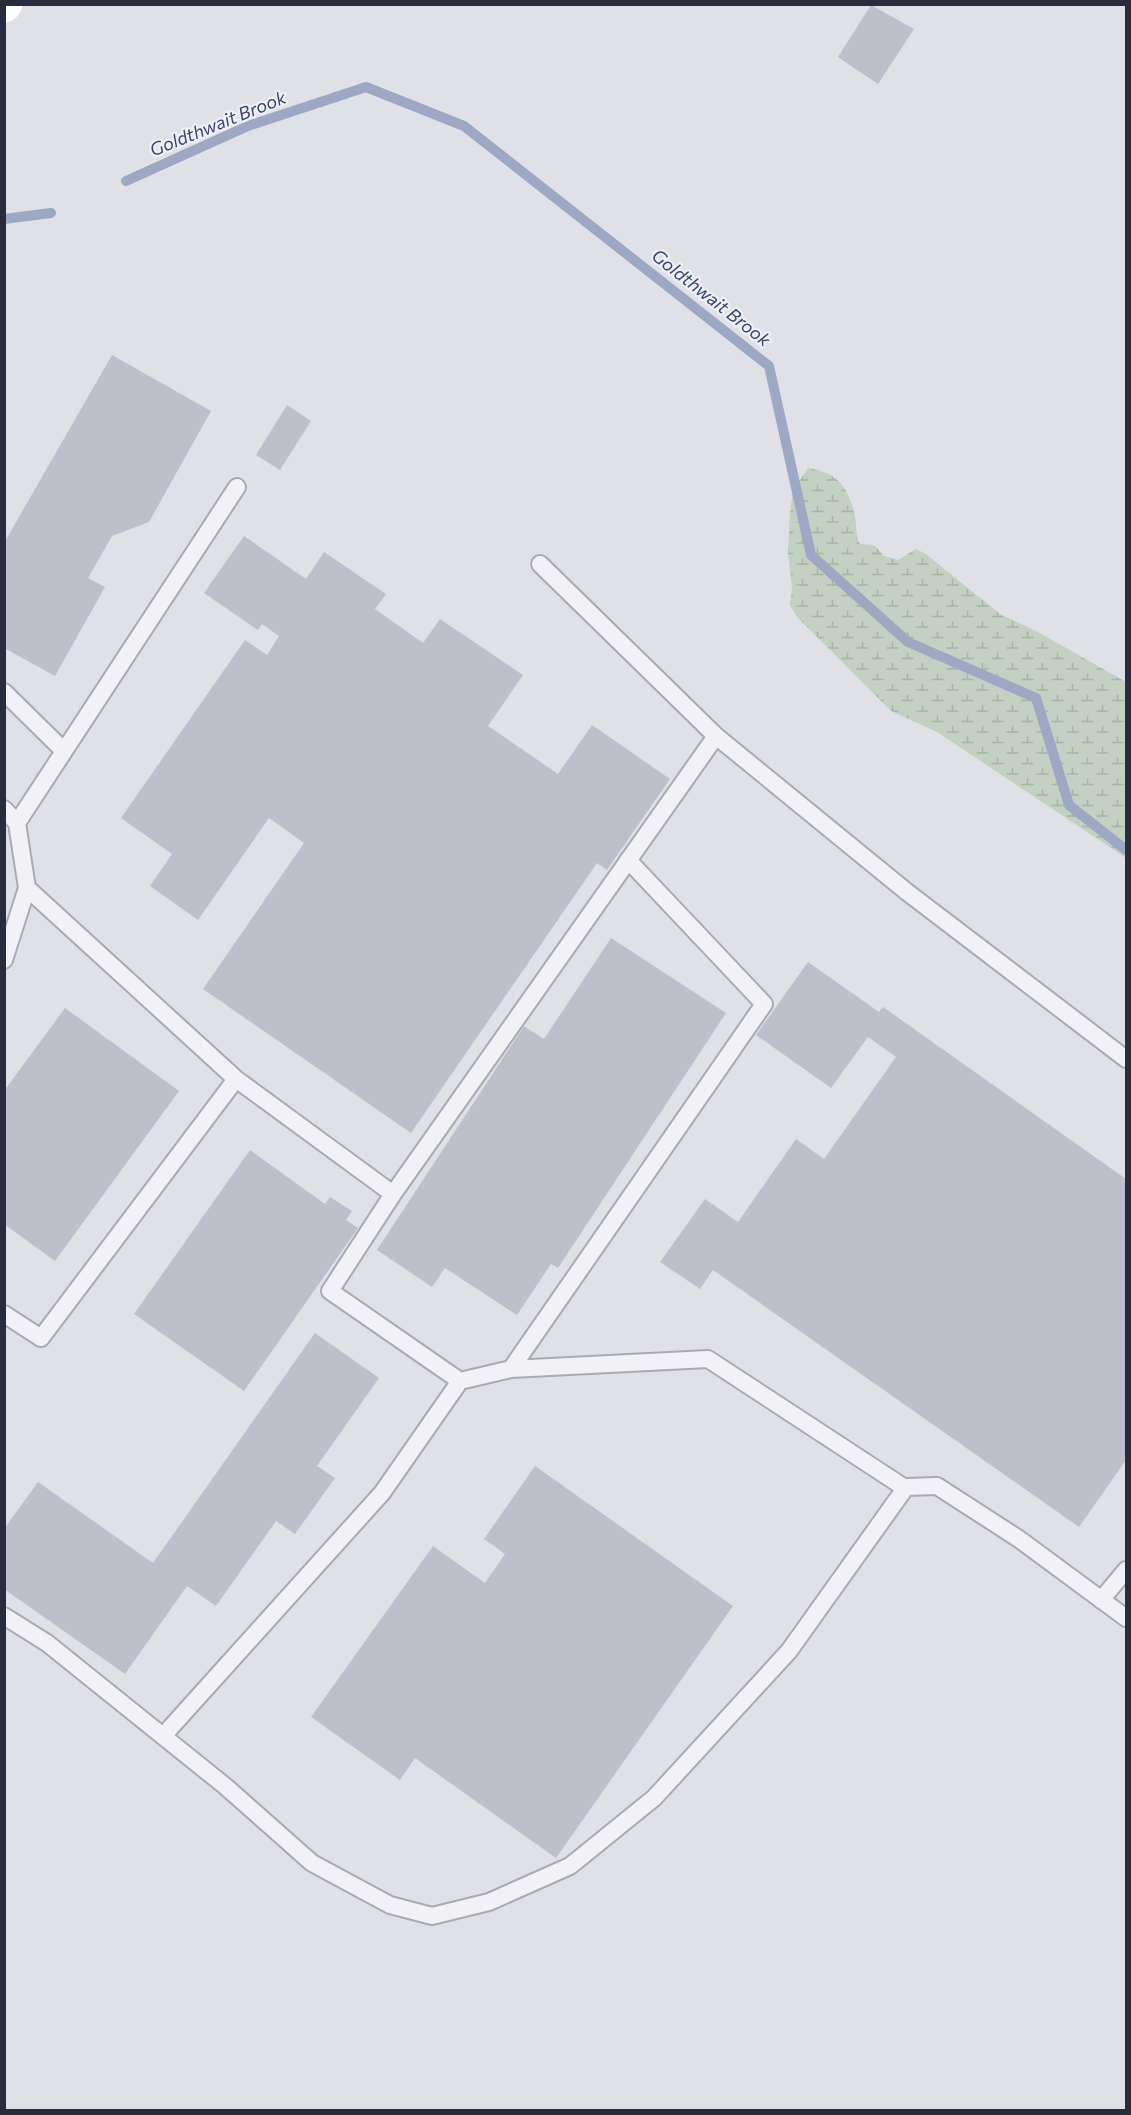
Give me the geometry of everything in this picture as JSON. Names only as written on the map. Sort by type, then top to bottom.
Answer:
[{"type":"lane","points":[[16,824],[237,487]]},
{"type":"lane","points":[[540,564],[716,736],[907,892],[1126,1059]]},
{"type":"lane","points":[[4,692],[64,751]]},
{"type":"lane","points":[[460,1381],[330,1290],[393,1194],[716,736]]},
{"type":"lane","points":[[4,809],[16,824],[27,888],[4,960]]},
{"type":"lane","points":[[511,1369],[764,1004],[628,860]]},
{"type":"lane","points":[[27,888],[236,1079],[393,1194]]},
{"type":"lane","points":[[4,1314],[41,1338],[236,1079]]},
{"type":"lane","points":[[163,1736],[382,1492],[460,1381],[511,1369],[708,1359],[905,1488],[937,1486],[1019,1539],[1126,1618]]},
{"type":"lane","points":[[4,1616],[47,1643],[163,1736],[225,1786],[312,1863],[390,1905],[432,1916],[489,1902],[570,1866],[654,1798],[789,1651],[905,1488]]},
{"type":"lane","points":[[1101,1600],[1126,1570]]},
{"type":"green space","points":[[808,468],[827,473],[845,489],[855,516],[860,544],[874,545],[884,556],[898,560],[916,549],[926,554],[1000,614],[1038,632],[1126,682],[1126,858],[937,732],[891,711],[797,617],[790,605],[792,587],[788,553],[790,514],[793,490]]},
{"type":"building","points":[[871,5],[914,29],[878,84],[838,57]]},
{"type":"building","points":[[112,355],[211,411],[149,522],[112,536],[88,578],[105,587],[55,676],[4,648],[4,543]]},
{"type":"building","points":[[287,405],[311,421],[280,470],[256,455]]},
{"type":"building","points":[[244,536],[306,579],[324,552],[386,594],[375,609],[423,643],[440,619],[523,675],[488,726],[558,774],[592,725],[670,779],[607,870],[597,863],[411,1133],[203,989],[304,843],[269,818],[198,920],[150,886],[172,854],[121,818],[245,640],[267,655],[279,636],[262,624],[258,630],[204,593]]},
{"type":"building","points":[[611,938],[726,1013],[558,1268],[551,1264],[517,1315],[445,1268],[432,1287],[377,1250],[524,1026],[544,1039]]},
{"type":"building","points":[[808,962],[879,1012],[883,1007],[1126,1179],[1126,1460],[1079,1527],[713,1270],[700,1289],[660,1262],[705,1199],[738,1222],[796,1139],[824,1159],[896,1057],[868,1037],[831,1088],[756,1035]]},
{"type":"building","points":[[65,1008],[179,1091],[55,1261],[4,1224],[4,1091]]},
{"type":"building","points":[[250,1150],[325,1204],[330,1197],[352,1211],[346,1220],[358,1228],[244,1391],[134,1314]]},
{"type":"building","points":[[315,1333],[379,1378],[317,1466],[335,1478],[295,1534],[276,1521],[216,1606],[187,1586],[125,1674],[4,1589],[4,1529],[38,1482],[153,1563]]},
{"type":"building","points":[[535,1466],[733,1606],[556,1858],[415,1758],[400,1780],[311,1717],[433,1546],[485,1583],[505,1554],[484,1539]]},
{"type":"waterway","name":"Goldthwait Brook","points":[[126,181],[248,126],[366,87],[464,126],[769,366],[811,555],[908,642],[1036,698],[1069,805],[1126,850]]},
{"type":"waterway","name":"Goldthwait Brook","points":[[4,219],[51,213]]}]
